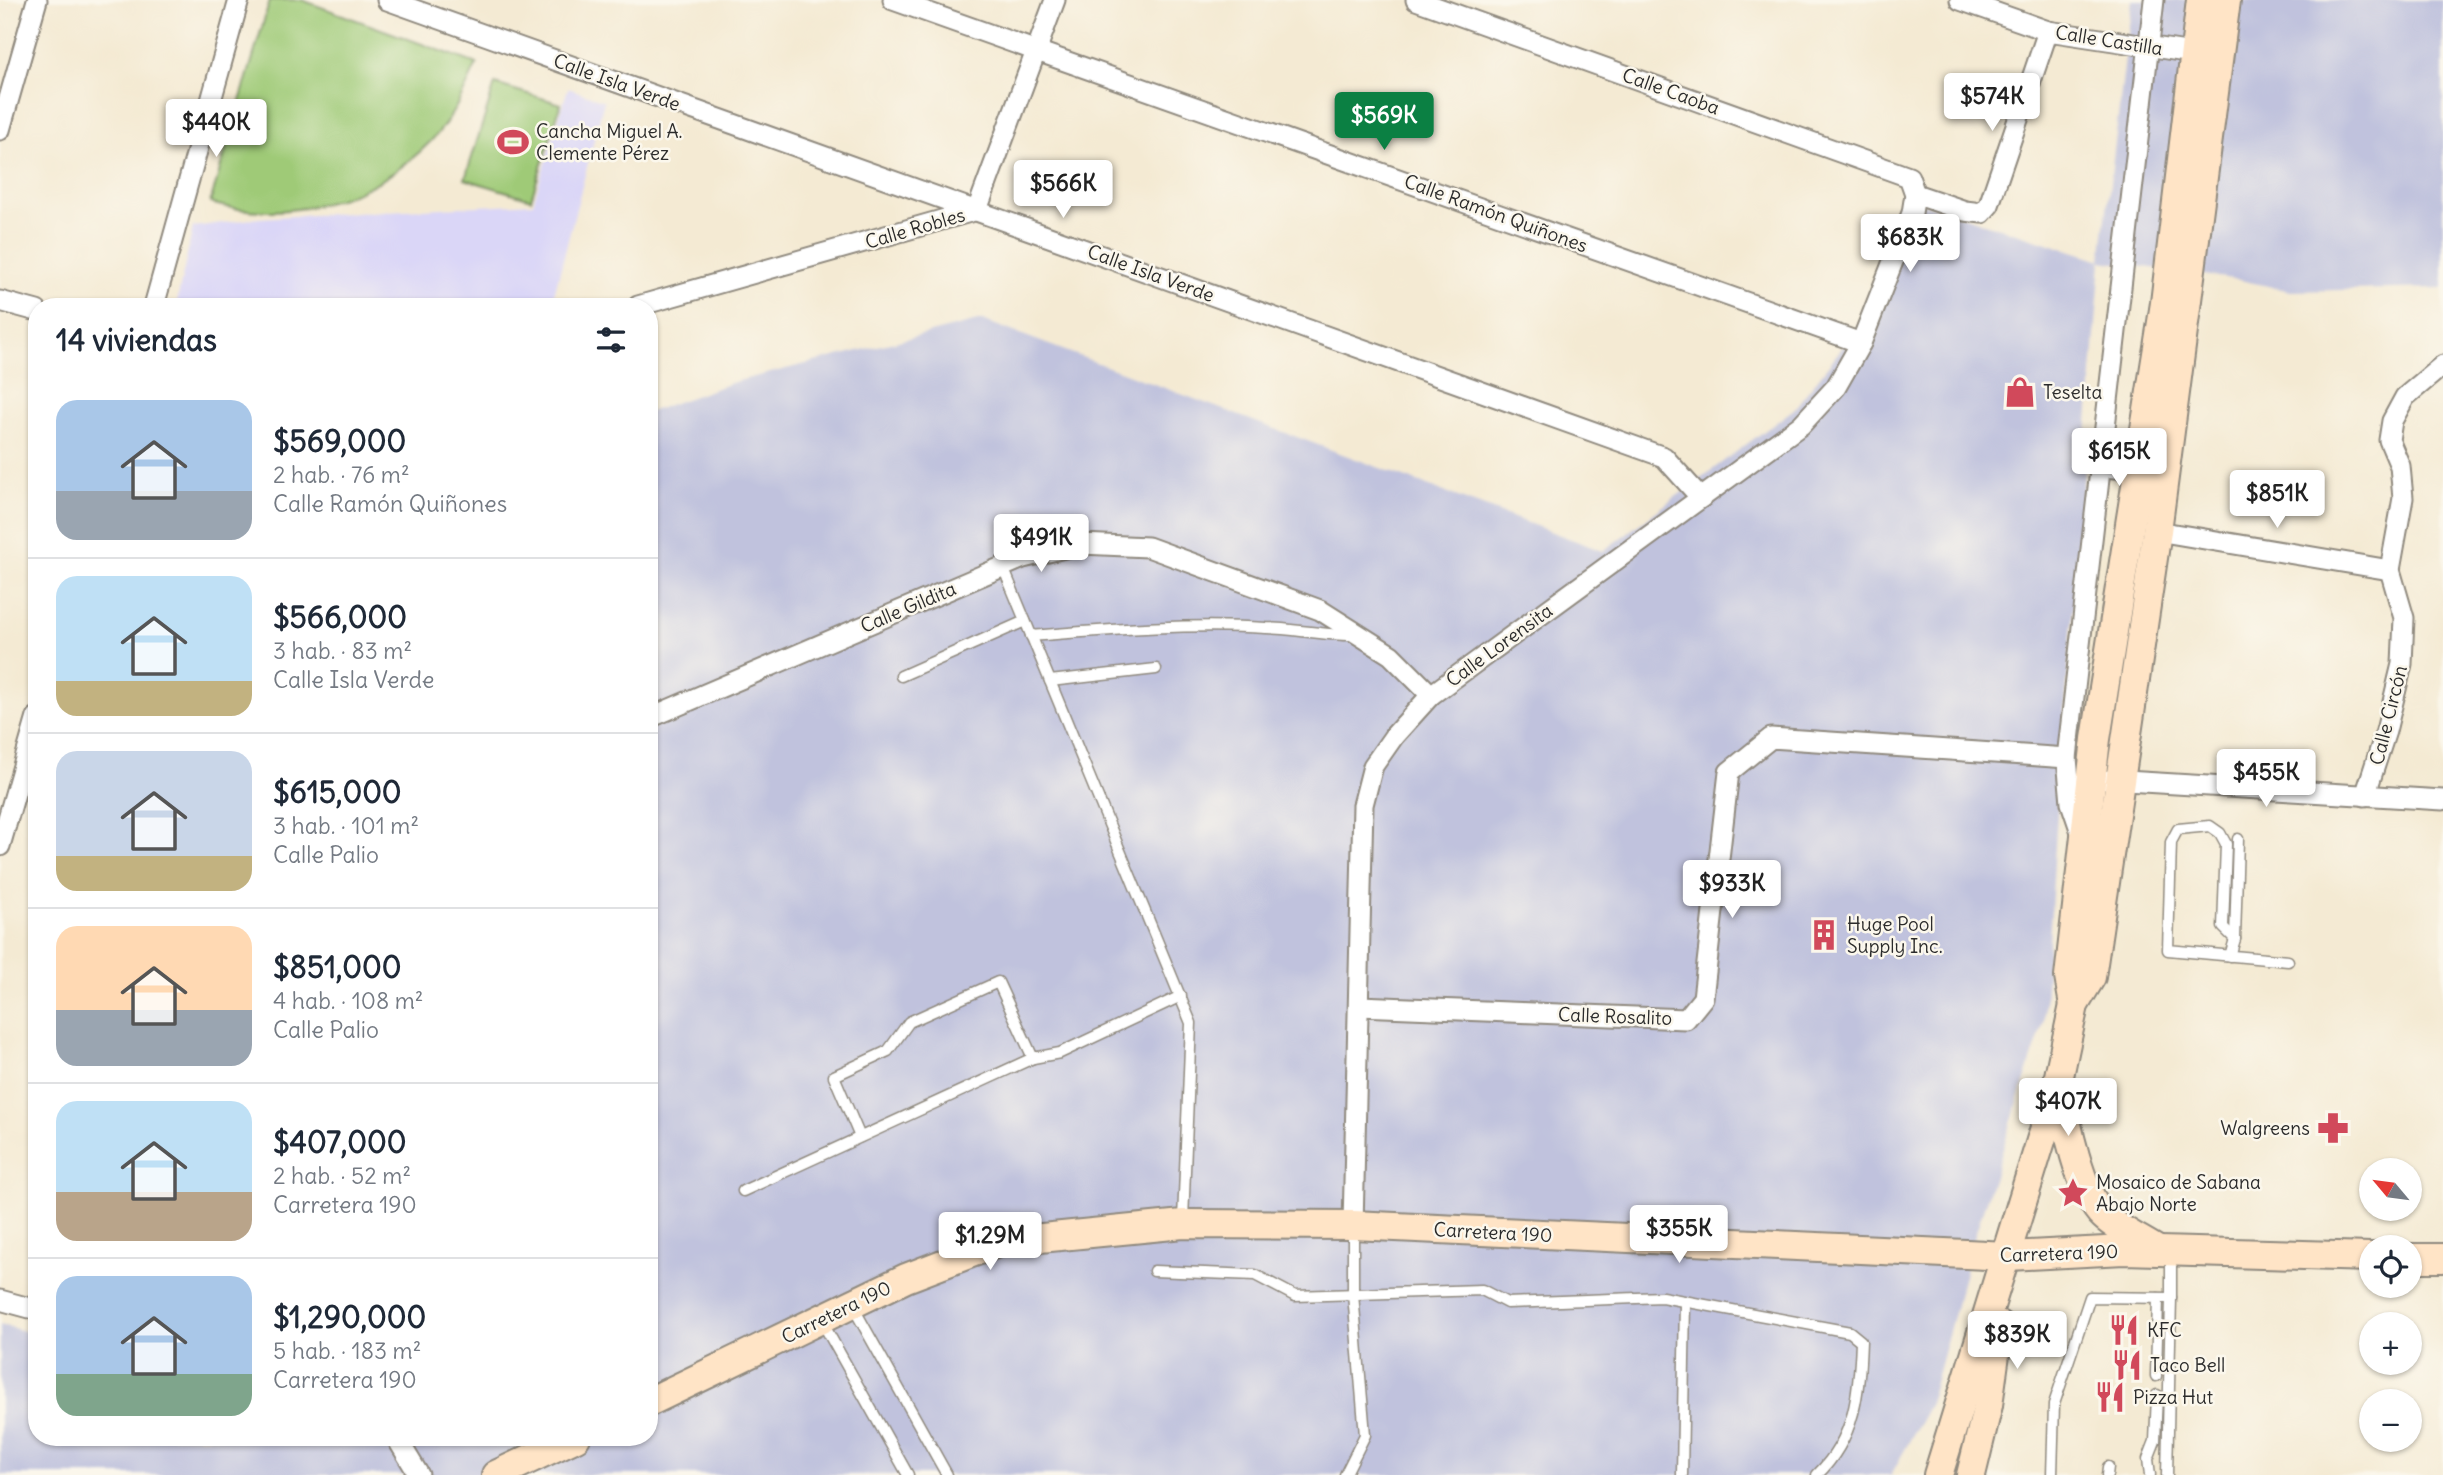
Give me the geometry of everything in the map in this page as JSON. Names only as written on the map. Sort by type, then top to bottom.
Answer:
[{"type":"street","points":[[0,130],[37,0]]},
{"type":"street","points":[[156,298],[239,0]]},
{"type":"street","name":"Calle Isla Verde","points":[[387,0],[1664,457],[1701,498]]},
{"type":"street","name":"Calle Ramón Quiñones","points":[[893,0],[1861,343]]},
{"type":"street","name":"Calle Robles","points":[[658,300],[977,210],[1055,0]]},
{"type":"street","name":"Calle Caoba","points":[[1416,0],[1909,177],[1915,194]]},
{"type":"street","name":"Calle Castilla","points":[[1960,0],[2002,7],[2048,31],[2208,56]]},
{"type":"street","points":[[2084,839],[2071,803],[2067,758],[2154,0]]},
{"type":"street","points":[[1938,1475],[2008,1256],[2059,1074],[2074,1005],[2091,977],[2157,531],[2208,56],[2201,0]]},
{"type":"street","points":[[2074,1005],[2069,977],[2110,640],[2208,56],[2226,0]]},
{"type":"street","points":[[1915,194],[1965,211],[1982,213],[1989,205],[2048,31]]},
{"type":"street","name":"Calle Lorensita","points":[[1353,1225],[1363,805],[1373,766],[1394,736],[1431,695],[1801,425],[1836,387],[1861,343],[1912,213],[1915,194]]},
{"type":"street","points":[[0,301],[28,309]]},
{"type":"street","name":"Calle Circón","points":[[2365,796],[2386,731],[2402,664],[2404,618],[2390,570],[2403,498],[2400,466],[2389,440],[2392,421],[2405,397],[2443,365]]},
{"type":"street","points":[[2102,467],[2140,470]]},
{"type":"street","points":[[2157,531],[2390,570]]},
{"type":"street","name":"Calle Gildita","points":[[658,714],[1003,567],[1081,544],[1148,547],[1321,610],[1391,655],[1431,695]]},
{"type":"street","name":"Calle Rosalito","points":[[1359,1006],[1686,1019],[1703,998],[1730,772],[1771,738],[2067,758]]},
{"type":"street","points":[[0,846],[28,748]]},
{"type":"street","points":[[2091,779],[2443,800]]},
{"type":"street","points":[[2059,1074],[2067,1131],[2081,1175],[2102,1214],[2165,1252]]},
{"type":"street","name":"Carretera 190","points":[[658,1398],[906,1278],[1000,1242],[1183,1224],[1353,1225],[2008,1256],[2165,1252],[2359,1256]]},
{"type":"street","points":[[1971,1475],[1988,1405],[2008,1256]]},
{"type":"street","points":[[2422,1258],[2443,1258]]},
{"type":"street","points":[[0,1300],[28,1308]]},
{"type":"street","points":[[401,1446],[419,1475]]},
{"type":"street","points":[[496,1475],[557,1446]]},
{"type":"lane","points":[[1003,567],[1191,1023],[1183,1224]]},
{"type":"lane","points":[[901,677],[1025,621]]},
{"type":"lane","points":[[1031,636],[1205,628],[1267,628],[1326,635],[1357,634]]},
{"type":"lane","points":[[1050,681],[1156,670]]},
{"type":"lane","points":[[2235,939],[2223,926],[2226,844],[2220,833],[2210,826],[2193,825],[2178,829],[2171,842],[2168,950],[2288,961]]},
{"type":"lane","points":[[2230,956],[2235,939],[2238,839]]},
{"type":"lane","points":[[860,1138],[834,1076],[888,1051],[909,1022],[998,982],[1033,1058]]},
{"type":"lane","points":[[743,1191],[1033,1058],[1060,1053],[1181,996]]},
{"type":"lane","points":[[1345,1475],[1365,1435],[1353,1294],[1353,1225]]},
{"type":"lane","points":[[2165,1252],[2171,1298],[2167,1475]]},
{"type":"lane","points":[[1154,1271],[1255,1275],[1295,1296],[1482,1290],[1507,1303],[1662,1297],[1850,1332],[1861,1341],[1859,1395],[1836,1456],[1817,1475]]},
{"type":"lane","points":[[2052,1475],[2054,1404],[2090,1297],[2171,1298]]},
{"type":"lane","points":[[2156,1376],[2158,1298]]},
{"type":"lane","points":[[1682,1475],[1685,1302]]},
{"type":"lane","points":[[851,1305],[947,1475]]},
{"type":"lane","points":[[821,1320],[908,1475]]},
{"type":"lane","points":[[2150,1475],[2148,1459],[2155,1441],[2157,1395]]},
{"type":"shaded area","points":[[2132,0],[2443,0],[2443,288],[2291,291],[2240,280],[2101,261],[2059,783],[2044,1021],[1975,1235],[1929,1405],[1891,1475],[0,1475],[0,1324],[28,1332],[28,1446],[658,1446],[658,409],[734,382],[982,320],[1603,551],[1794,409],[1866,317],[1908,199],[2101,260]]},
{"type":"shaded area","points":[[568,88],[604,101],[553,298],[178,298],[193,227],[259,218],[533,203]]},
{"type":"green space","points":[[270,0],[302,0],[477,64],[457,105],[438,133],[407,162],[383,179],[356,193],[299,209],[240,209],[210,203]]},
{"type":"green space","name":"Cancha Miguel A. Clemente Pérez","points":[[495,84],[561,104],[531,199],[465,179]]},
{"type":"place","name":"Cancha Miguel A. Clemente Pérez","points":[[513,142]]},
{"type":"place","name":"Teselta","points":[[2020,392]]},
{"type":"place","name":"Huge Pool Supply Inc.","points":[[1824,935]]},
{"type":"place","name":"Walgreens","points":[[2333,1128]]},
{"type":"place","name":"Mosaico de Sabana Abajo Norte","points":[[2073,1193]]},
{"type":"place","name":"KFC","points":[[2124,1330]]},
{"type":"place","name":"Taco Bell","points":[[2127,1365]]},
{"type":"place","name":"Pizza Hut","points":[[2110,1397]]}]
